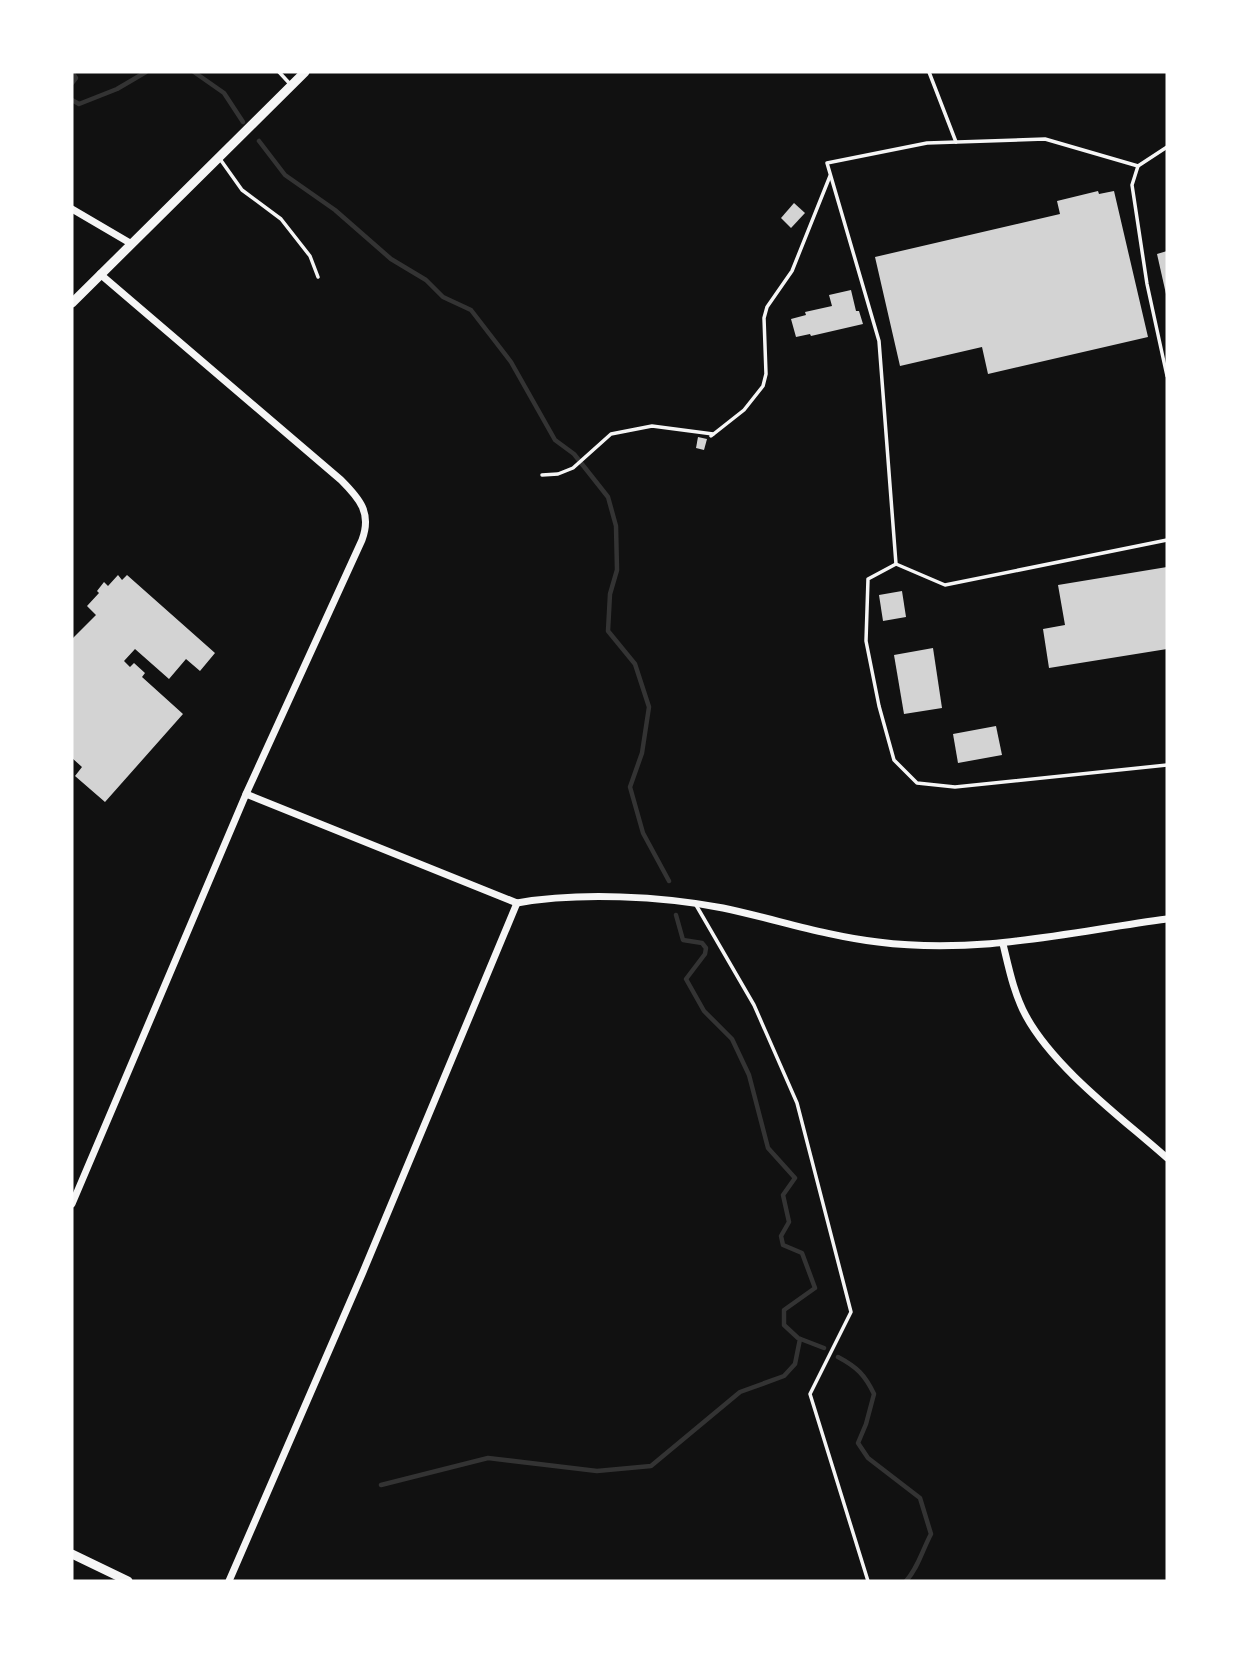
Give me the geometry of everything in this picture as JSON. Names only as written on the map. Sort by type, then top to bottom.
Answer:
[{"type":"street","points":[[72,303],[305,72]]},
{"type":"street","points":[[72,209],[130,243]]},
{"type":"street","points":[[72,1204],[246,794],[366,530],[366,516],[357,497],[341,480],[100,274]]},
{"type":"street","points":[[246,794],[517,903],[598,898],[674,900],[878,942],[948,947],[1003,944],[1167,919]]},
{"type":"street","points":[[229,1581],[363,1272],[517,903]]},
{"type":"street","points":[[1003,944],[1014,986],[1035,1030],[1052,1052],[1084,1084],[1167,1158]]},
{"type":"street","points":[[72,1554],[128,1581]]},
{"type":"lane","points":[[279,72],[291,85]]},
{"type":"lane","points":[[929,72],[956,142]]},
{"type":"lane","points":[[896,564],[879,341],[827,163],[927,143],[1045,139],[1138,166]]},
{"type":"lane","points":[[1167,147],[1138,166],[1132,184],[1147,284],[1167,376]]},
{"type":"lane","points":[[219,158],[242,190],[281,219],[310,257],[318,277]]},
{"type":"lane","points":[[542,475],[558,474],[573,468],[611,434],[652,426],[712,435],[744,410],[763,386],[766,374],[764,318],[767,307],[792,271],[830,174]]},
{"type":"lane","points":[[896,564],[944,585],[1167,540]]},
{"type":"lane","points":[[896,564],[868,579],[866,640],[879,706],[894,760],[917,783],[955,788],[1167,765]]},
{"type":"lane","points":[[696,904],[754,1005],[797,1103],[851,1312],[810,1394],[868,1581]]},
{"type":"building","points":[[1098,191],[1099,194],[1114,191],[1148,337],[988,374],[982,347],[900,366],[875,257],[1060,214],[1057,201]]},
{"type":"building","points":[[794,203],[805,213],[791,228],[781,218]]},
{"type":"building","points":[[1167,251],[1167,294],[1166,294],[1157,254]]},
{"type":"building","points":[[851,290],[856,311],[859,311],[863,324],[796,337],[791,319],[806,315],[805,312],[832,306],[829,295]]},
{"type":"building","points":[[698,437],[707,439],[704,450],[696,448]]},
{"type":"building","points":[[1167,567],[1167,649],[1049,668],[1043,629],[1065,625],[1058,585]]},
{"type":"building","points":[[118,575],[122,580],[127,575],[215,653],[200,671],[186,659],[169,679],[135,649],[124,661],[130,667],[134,663],[145,673],[142,677],[183,714],[105,802],[75,776],[82,767],[72,758],[72,639],[96,615],[87,606],[99,593],[97,591],[104,582],[108,586]]},
{"type":"building","points":[[902,591],[906,617],[883,621],[879,595]]},
{"type":"building","points":[[933,648],[942,708],[904,714],[894,655]]},
{"type":"building","points":[[996,726],[1002,755],[958,763],[953,734]]},
{"type":"waterway","points":[[72,72],[76,78],[72,83]]},
{"type":"waterway","points":[[72,100],[79,104],[117,89],[146,72]]},
{"type":"waterway","points":[[194,72],[224,93],[243,122]]},
{"type":"waterway","points":[[259,141],[285,175],[335,210],[391,259],[426,280],[443,297],[471,310],[511,362],[555,440],[574,454],[608,497],[616,526],[617,570],[610,594],[608,631],[635,664],[649,707],[642,753],[630,787],[643,833],[669,881]]},
{"type":"waterway","points":[[676,915],[683,940],[702,943],[706,948],[705,954],[686,979],[704,1011],[732,1039],[749,1075],[768,1148],[795,1178],[783,1195],[789,1222],[781,1236],[783,1245],[802,1253],[815,1288],[784,1310],[784,1325],[798,1338],[824,1348]]},
{"type":"waterway","points":[[381,1485],[488,1458],[597,1471],[651,1466],[740,1392],[784,1376],[795,1364],[800,1339]]},
{"type":"waterway","points":[[838,1357],[860,1372],[874,1394],[858,1443],[868,1458],[920,1498],[931,1534],[917,1565],[906,1581]]}]
